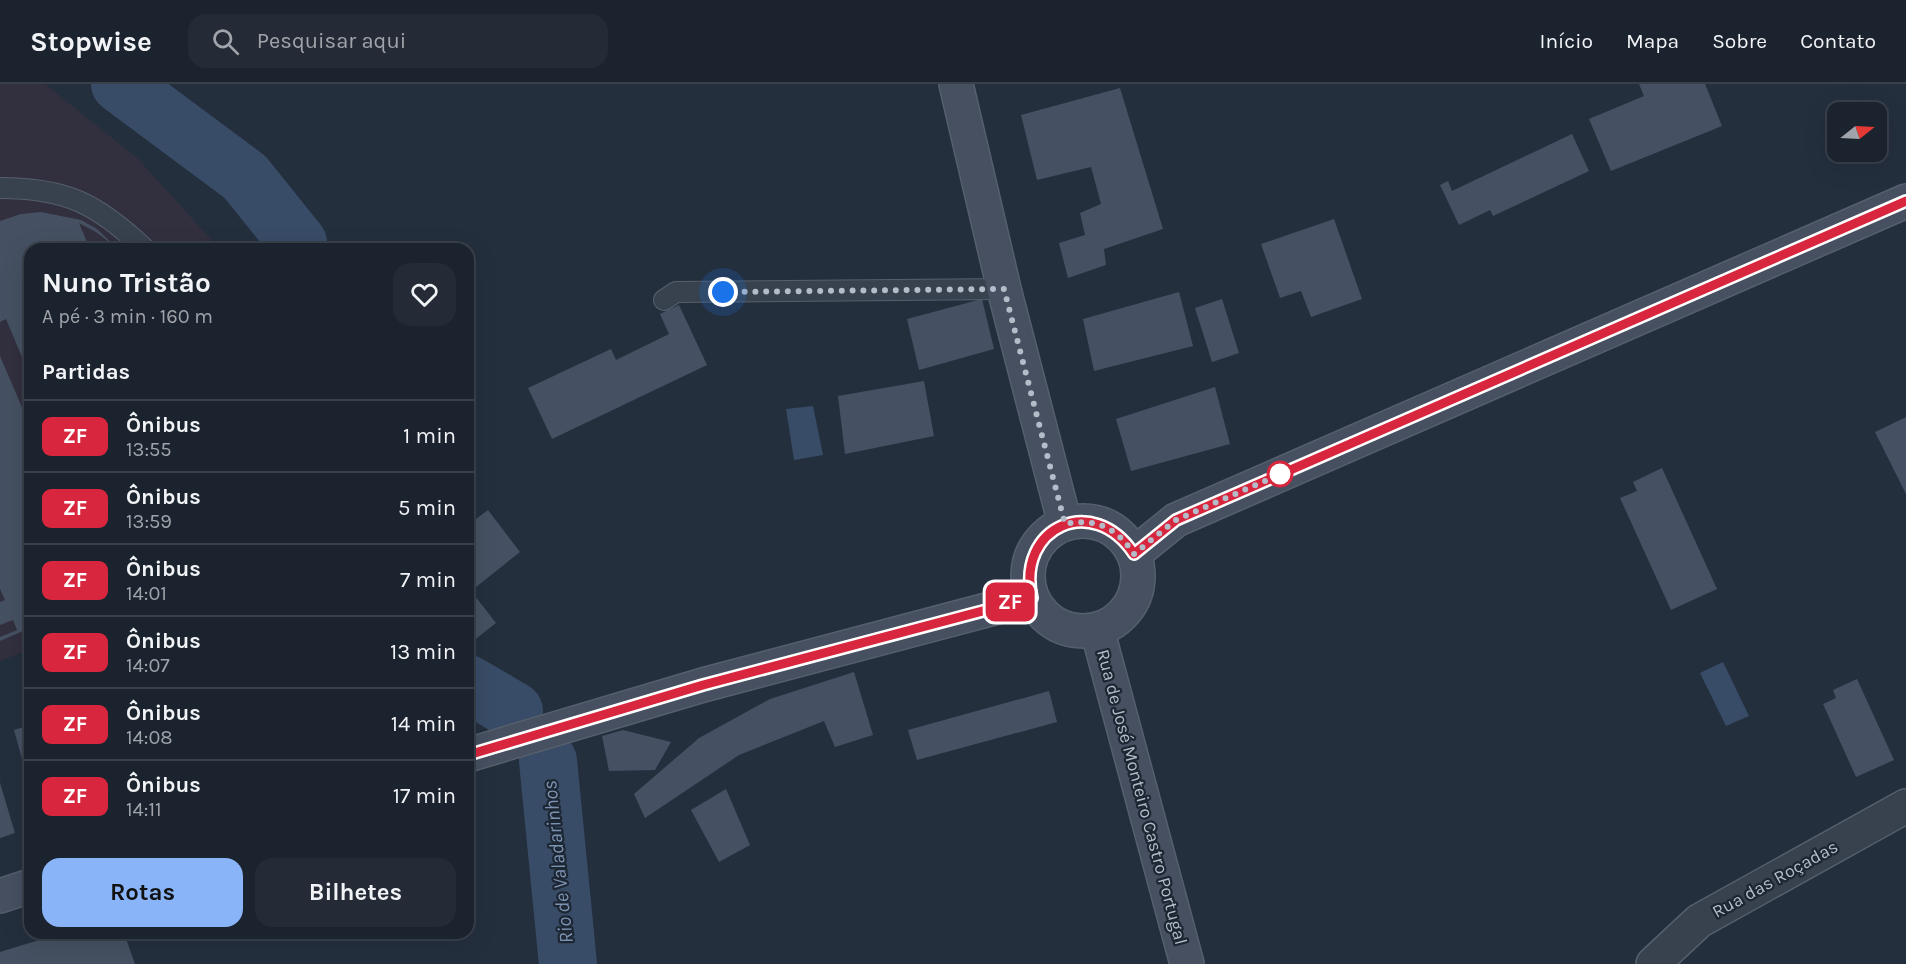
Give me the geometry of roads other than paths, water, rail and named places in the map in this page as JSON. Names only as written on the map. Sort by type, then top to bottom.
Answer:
[{"type":"street","points":[[956,84],[1004,289],[1065,524]]},
{"type":"street","points":[[474,753],[703,685],[1032,598],[1028,580],[1030,562],[1037,546],[1049,533],[1065,524],[1081,521],[1097,522],[1112,529],[1125,540],[1134,554],[1176,520],[1906,201]]},
{"type":"street","name":"Rua de José Monteiro Castro Portugal","points":[[1032,598],[1041,611],[1067,629],[1082,631],[1097,629],[1114,622],[1128,608],[1136,591],[1138,572],[1134,554]]},
{"type":"street","name":"Rua de José Monteiro Castro Portugal","points":[[1097,629],[1187,964]]},
{"type":"street","name":"Rua das Roçadas","points":[[1653,964],[1699,921],[1906,806]]},
{"type":"street","points":[[0,896],[24,888]]},
{"type":"lane","points":[[0,188],[26,188],[73,198],[113,219],[139,243]]},
{"type":"lane","points":[[664,300],[676,292],[1004,289]]},
{"type":"water","points":[[813,406],[823,455],[794,460],[786,409]]},
{"type":"water","points":[[1723,662],[1749,716],[1726,726],[1700,673]]},
{"type":"waterway","name":"Rio de Valadarinhos","points":[[120,84],[245,177],[298,243]]},
{"type":"waterway","name":"Rio de Valadarinhos","points":[[474,688],[514,711]]},
{"type":"waterway","name":"Rio de Valadarinhos","points":[[548,761],[568,964]]}]
